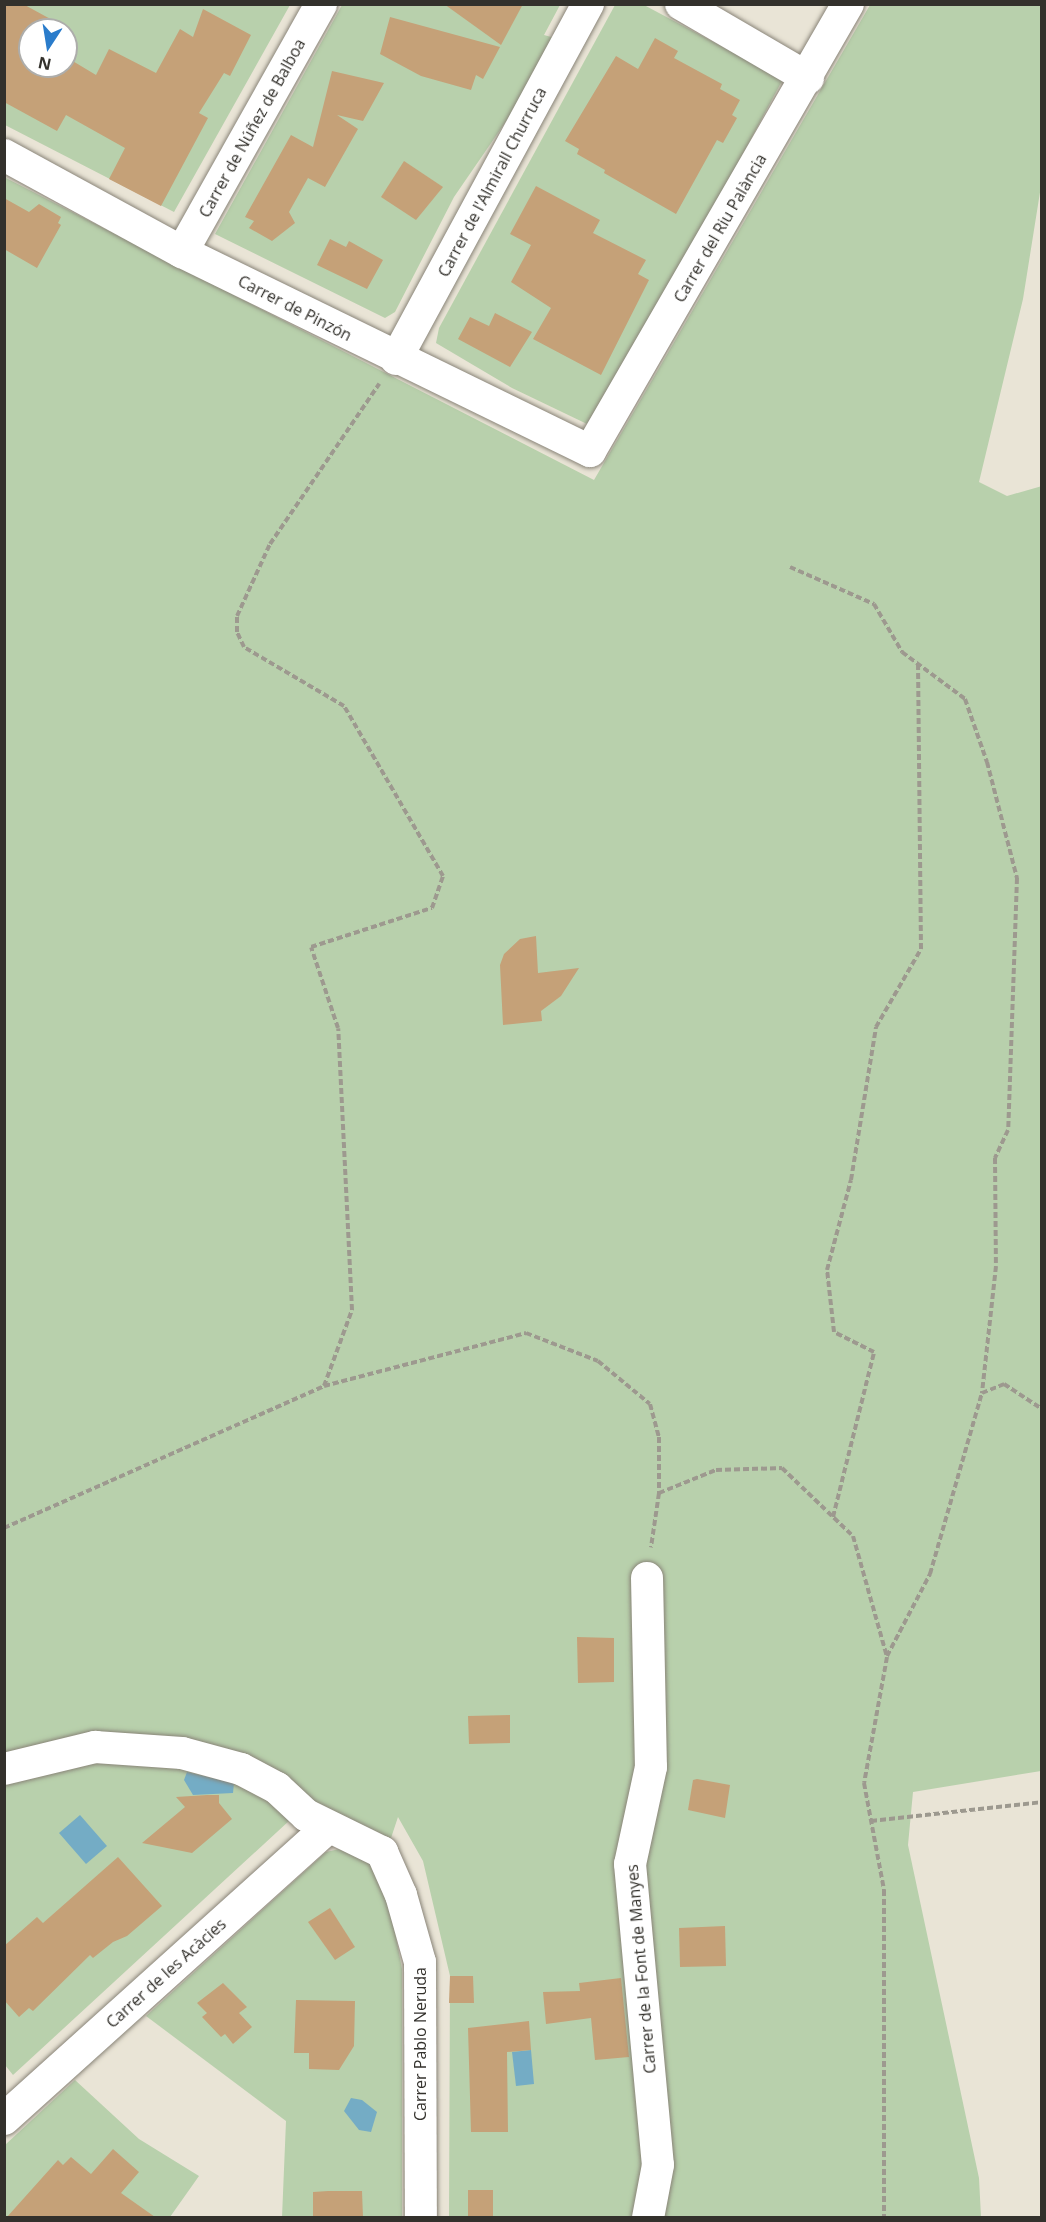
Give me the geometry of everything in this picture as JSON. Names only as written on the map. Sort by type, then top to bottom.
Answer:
[{"type":"street","name":"Carrer de Núñez de Balboa","points":[[182,252],[321,4]]},
{"type":"street","name":"Carrer de l'Almirall Churruca","points":[[388,371],[588,4]]},
{"type":"street","points":[[681,4],[808,78]]},
{"type":"street","name":"Carrer del Riu Palància","points":[[590,451],[808,78],[848,4]]},
{"type":"street","name":"Carrer de Pinzón","points":[[4,155],[182,252],[388,371],[590,451]]},
{"type":"street","name":"Carrer de la Font de Manyes","points":[[646,1578],[651,1767],[630,1864],[657,2165],[648,2217]]},
{"type":"street","name":"Carrer Pablo Neruda","points":[[4,1768],[94,1747],[182,1753],[241,1769],[277,1788],[306,1815],[382,1852],[401,1895],[420,1962],[421,2217]]},
{"type":"street","name":"Carrer de les Acàcies","points":[[4,2119],[328,1827]]},
{"type":"path","points":[[324,1386],[352,1310],[338,1028],[311,947],[432,908],[443,876],[344,706],[244,646],[237,632],[237,616],[270,544],[388,371]]},
{"type":"path","points":[[790,567],[874,604],[902,652],[965,699],[987,762],[1017,878],[1008,1130],[995,1158],[996,1266],[982,1393],[930,1574],[887,1657],[864,1784],[884,1890],[884,2217]]},
{"type":"path","points":[[833,1518],[874,1352],[834,1332],[827,1270],[851,1180],[876,1027],[921,949],[918,664]]},
{"type":"path","points":[[4,1528],[324,1386],[526,1333],[598,1361],[650,1404],[659,1437],[659,1493],[646,1578]]},
{"type":"path","points":[[982,1393],[1004,1384],[1041,1410]]},
{"type":"path","points":[[659,1493],[716,1470],[782,1468],[853,1536],[887,1657]]},
{"type":"path","points":[[871,1821],[1041,1802]]},
{"type":"green space","points":[[4,5],[290,5],[174,212],[5,125]]},
{"type":"green space","points":[[342,5],[560,5],[544,35],[562,40],[454,197],[395,312],[385,318],[215,234]]},
{"type":"green space","points":[[615,5],[644,5],[783,79],[692,249],[587,424],[512,388],[436,343],[439,328]]},
{"type":"green space","points":[[870,5],[1041,5],[1041,186],[1023,299],[979,482],[1007,496],[1042,486],[1041,1771],[913,1792],[908,1845],[979,2178],[981,2217],[449,2217],[450,1976],[423,1861],[398,1817],[388,1847],[290,1820],[13,2075],[5,2065],[4,177],[594,480]]},
{"type":"green space","points":[[348,1847],[370,1858],[391,1911],[402,1969],[402,2217],[282,2217],[286,2121],[146,2016],[326,1852]]},
{"type":"green space","points":[[75,2080],[139,2139],[199,2176],[170,2217],[5,2218],[5,2145]]},
{"type":"water","points":[[187,1772],[234,1783],[233,1793],[193,1795],[184,1780]]},
{"type":"water","points":[[80,1815],[107,1846],[86,1864],[59,1833]]},
{"type":"water","points":[[531,2050],[534,2084],[516,2086],[512,2052]]},
{"type":"water","points":[[351,2098],[362,2100],[377,2112],[371,2132],[359,2130],[344,2111]]},
{"type":"building","points":[[4,4],[23,4],[49,18],[18,18],[18,78],[78,78],[78,64],[96,75],[109,49],[156,73],[180,29],[193,37],[203,9],[251,35],[230,76],[224,73],[199,113],[208,118],[161,206],[109,179],[125,148],[66,115],[57,131],[4,102]]},
{"type":"building","points":[[444,4],[523,4],[501,45]]},
{"type":"building","points":[[390,17],[500,47],[483,79],[476,75],[471,90],[421,76],[380,54]]},
{"type":"building","points":[[655,38],[678,51],[674,58],[722,84],[720,89],[740,100],[732,115],[737,118],[723,143],[717,140],[676,214],[604,173],[605,170],[577,154],[579,149],[565,141],[616,56],[638,69]]},
{"type":"building","points":[[332,71],[384,83],[363,121],[337,115],[358,129],[325,187],[308,178],[289,212],[295,223],[272,241],[249,228],[254,221],[245,217],[291,135],[313,147]]},
{"type":"building","points":[[404,161],[443,187],[416,220],[381,197]]},
{"type":"building","points":[[536,186],[600,220],[593,233],[646,260],[638,274],[649,280],[601,375],[533,339],[551,308],[511,282],[531,245],[510,234]]},
{"type":"building","points":[[4,198],[29,212],[39,204],[61,217],[58,223],[61,225],[37,268],[4,249]]},
{"type":"building","points":[[330,239],[346,247],[349,241],[383,260],[367,289],[317,265]]},
{"type":"building","points":[[495,313],[532,332],[510,367],[458,339],[470,317],[489,326]]},
{"type":"building","points":[[536,936],[538,973],[579,968],[561,996],[541,1011],[542,1021],[503,1025],[500,965],[504,954],[520,939]]},
{"type":"building","points":[[577,1637],[614,1638],[614,1682],[578,1683]]},
{"type":"building","points":[[510,1715],[510,1743],[469,1744],[468,1716]]},
{"type":"building","points":[[693,1780],[730,1785],[725,1818],[688,1810]]},
{"type":"building","points":[[219,1795],[219,1803],[232,1819],[192,1853],[142,1843],[185,1807],[176,1797]]},
{"type":"building","points":[[118,1857],[162,1906],[127,1936],[113,1942],[93,1958],[90,1955],[33,2011],[29,2008],[19,2017],[4,2000],[4,1946],[37,1917],[43,1923]]},
{"type":"building","points":[[330,1908],[355,1947],[335,1960],[308,1922]]},
{"type":"building","points":[[725,1926],[726,1966],[680,1967],[679,1928]]},
{"type":"building","points":[[450,1976],[473,1976],[474,2003],[449,2003]]},
{"type":"building","points":[[621,1978],[629,2057],[595,2060],[591,2018],[546,2024],[543,1992],[580,1991],[579,1983]]},
{"type":"building","points":[[223,1983],[247,2007],[239,2013],[252,2027],[233,2044],[225,2034],[221,2037],[202,2017],[207,2013],[197,2003]]},
{"type":"building","points":[[296,2000],[355,2001],[354,2046],[339,2070],[309,2069],[309,2053],[294,2053]]},
{"type":"building","points":[[529,2021],[531,2050],[507,2052],[508,2132],[471,2132],[468,2028]]},
{"type":"building","points":[[113,2149],[139,2172],[121,2193],[155,2217],[7,2217],[58,2160],[63,2165],[71,2157],[91,2174]]},
{"type":"building","points":[[468,2190],[493,2190],[493,2217],[468,2217]]},
{"type":"building","points":[[362,2191],[363,2217],[313,2217],[313,2192]]}]
